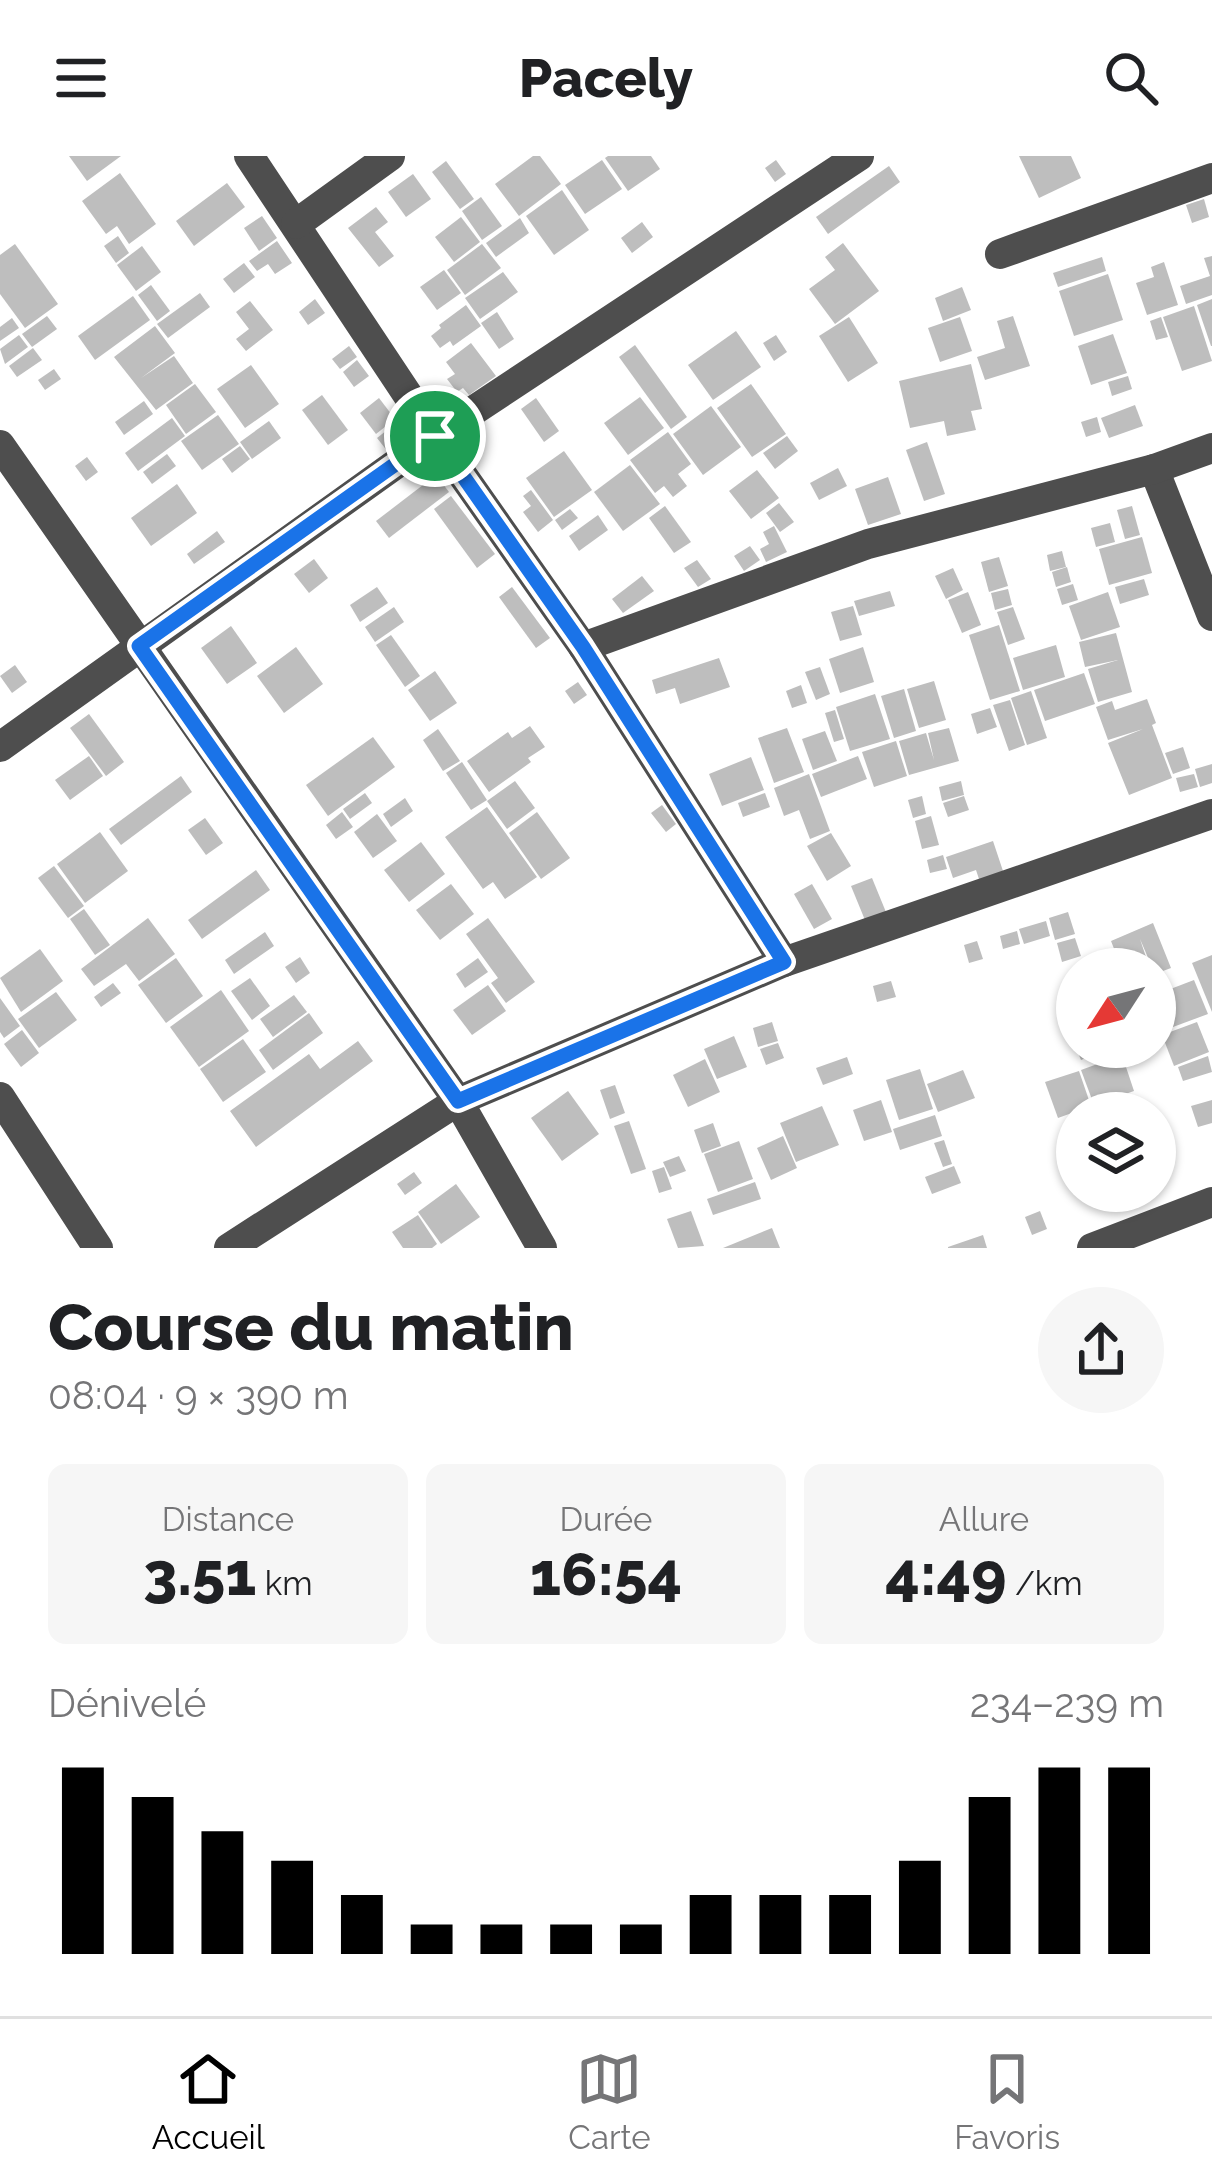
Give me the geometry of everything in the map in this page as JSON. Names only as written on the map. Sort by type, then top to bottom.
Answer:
[{"type":"street","points":[[249,156],[435,436],[583,647],[784,962]]},
{"type":"street","points":[[296,224],[390,156]]},
{"type":"street","points":[[0,747],[435,436],[859,156]]},
{"type":"street","points":[[1000,254],[1212,178]]},
{"type":"street","points":[[0,445],[458,1101],[542,1248]]},
{"type":"street","points":[[583,647],[868,544],[1154,469],[1212,448]]},
{"type":"street","points":[[1154,469],[1212,616]]},
{"type":"street","points":[[229,1248],[458,1101],[784,962],[1212,814]]},
{"type":"street","points":[[0,1097],[98,1248]]},
{"type":"street","points":[[1092,1248],[1212,1202]]},
{"type":"building","points":[[69,156],[121,156],[87,181]]},
{"type":"building","points":[[533,156],[540,156],[561,184],[519,216],[495,184]]},
{"type":"building","points":[[608,156],[651,156],[660,169],[628,191]]},
{"type":"building","points":[[1019,156],[1071,156],[1081,178],[1039,198]]},
{"type":"building","points":[[602,160],[622,189],[585,214],[565,185]]},
{"type":"building","points":[[776,160],[786,174],[775,182],[765,168]]},
{"type":"building","points":[[446,161],[474,199],[460,209],[432,172]]},
{"type":"building","points":[[889,166],[900,182],[828,234],[816,217]]},
{"type":"building","points":[[120,173],[156,224],[129,244],[117,226],[106,234],[82,201]]},
{"type":"building","points":[[413,174],[431,199],[406,217],[388,192]]},
{"type":"building","points":[[227,183],[245,207],[194,246],[176,221]]},
{"type":"building","points":[[562,190],[589,230],[554,255],[526,216]]},
{"type":"building","points":[[481,197],[502,226],[482,240],[462,211]]},
{"type":"building","points":[[1204,199],[1209,217],[1192,223],[1186,205]]},
{"type":"building","points":[[376,207],[388,222],[375,232],[394,256],[379,267],[348,228]]},
{"type":"building","points":[[262,216],[277,238],[259,251],[244,228]]},
{"type":"building","points":[[461,217],[480,242],[454,262],[435,237]]},
{"type":"building","points":[[520,218],[529,233],[496,257],[486,243]]},
{"type":"building","points":[[642,222],[653,237],[632,253],[621,238]]},
{"type":"building","points":[[118,236],[129,253],[116,263],[104,246]]},
{"type":"building","points":[[277,241],[292,263],[275,274],[268,264],[257,271],[249,261]]},
{"type":"building","points":[[843,243],[879,291],[835,324],[809,289],[835,270],[825,257]]},
{"type":"building","points":[[15,244],[58,304],[25,328],[0,294],[0,255]]},
{"type":"building","points":[[482,244],[501,268],[465,295],[447,270]]},
{"type":"building","points":[[142,246],[161,272],[136,291],[117,265]]},
{"type":"building","points":[[1212,256],[1212,295],[1186,304],[1180,286],[1210,276],[1204,258]]},
{"type":"building","points":[[1102,257],[1106,271],[1058,287],[1053,273]]},
{"type":"building","points":[[1164,262],[1178,305],[1147,315],[1136,283],[1154,277],[1151,267]]},
{"type":"building","points":[[244,263],[255,277],[234,293],[223,279]]},
{"type":"building","points":[[444,270],[461,293],[437,310],[420,287]]},
{"type":"building","points":[[503,272],[518,292],[480,319],[465,298]]},
{"type":"building","points":[[1108,274],[1123,320],[1074,336],[1059,291]]},
{"type":"building","points":[[151,285],[170,311],[157,321],[138,295]]},
{"type":"building","points":[[962,287],[971,310],[943,321],[935,298]]},
{"type":"building","points":[[200,293],[210,307],[168,338],[157,324]]},
{"type":"building","points":[[133,296],[150,320],[95,360],[78,336]]},
{"type":"building","points":[[315,299],[325,313],[308,325],[299,312]]},
{"type":"building","points":[[1212,299],[1212,346],[1211,346],[1197,305]]},
{"type":"building","points":[[250,301],[273,330],[246,351],[236,339],[249,329],[236,312]]},
{"type":"building","points":[[466,305],[481,326],[453,346],[450,341],[440,348],[431,336]]},
{"type":"building","points":[[1194,306],[1212,361],[1182,371],[1163,317]]},
{"type":"building","points":[[497,312],[514,339],[499,349],[481,323]]},
{"type":"building","points":[[47,316],[57,329],[32,347],[22,334]]},
{"type":"building","points":[[1013,316],[1030,366],[985,380],[977,357],[1005,348],[997,321]]},
{"type":"building","points":[[849,317],[878,363],[848,382],[819,336]]},
{"type":"building","points":[[960,317],[972,351],[940,362],[928,328]]},
{"type":"building","points":[[1161,317],[1168,337],[1156,340],[1150,321]]},
{"type":"building","points":[[12,318],[19,328],[0,341],[0,327]]},
{"type":"building","points":[[155,326],[175,353],[141,378],[174,356],[193,383],[156,410],[114,357]]},
{"type":"building","points":[[736,331],[761,367],[713,400],[688,365]]},
{"type":"building","points":[[1113,334],[1127,373],[1091,385],[1078,346]]},
{"type":"building","points":[[19,335],[28,347],[5,364],[0,349]]},
{"type":"building","points":[[776,335],[787,352],[774,361],[763,343]]},
{"type":"building","points":[[471,343],[496,376],[469,395],[463,388],[457,392],[447,379],[455,374],[446,362]]},
{"type":"building","points":[[635,345],[687,417],[671,429],[619,357]]},
{"type":"building","points":[[349,346],[357,357],[340,369],[332,359]]},
{"type":"building","points":[[33,348],[42,360],[17,377],[9,366]]},
{"type":"building","points":[[357,360],[369,376],[354,387],[343,372]]},
{"type":"building","points":[[971,364],[982,409],[971,411],[976,430],[947,436],[944,421],[910,428],[899,381]]},
{"type":"building","points":[[251,365],[279,404],[245,428],[217,389]]},
{"type":"building","points":[[54,369],[61,379],[45,390],[38,380]]},
{"type":"building","points":[[1128,376],[1132,389],[1112,396],[1108,382]]},
{"type":"building","points":[[195,384],[216,412],[186,434],[166,405]]},
{"type":"building","points":[[751,384],[786,434],[752,457],[717,408]]},
{"type":"building","points":[[322,395],[348,430],[328,445],[302,410]]},
{"type":"building","points":[[640,397],[664,428],[628,455],[604,423]]},
{"type":"building","points":[[379,398],[395,419],[376,434],[360,413]]},
{"type":"building","points":[[536,398],[559,431],[544,442],[521,409]]},
{"type":"building","points":[[144,401],[153,414],[124,435],[115,422]]},
{"type":"building","points":[[1135,405],[1143,426],[1109,438],[1101,418]]},
{"type":"building","points":[[711,406],[741,447],[703,475],[673,434]]},
{"type":"building","points":[[218,415],[239,444],[202,470],[181,441]]},
{"type":"building","points":[[1097,417],[1101,432],[1086,437],[1081,422]]},
{"type":"building","points":[[172,418],[185,436],[138,471],[125,453]]},
{"type":"building","points":[[269,421],[281,438],[252,459],[240,442]]},
{"type":"building","points":[[396,423],[408,438],[388,452],[377,438]]},
{"type":"building","points":[[668,432],[691,464],[678,474],[687,486],[673,497],[664,486],[655,493],[630,460]]},
{"type":"building","points":[[787,436],[798,451],[775,469],[763,453]]},
{"type":"building","points":[[927,442],[945,494],[924,501],[906,450]]},
{"type":"building","points":[[240,446],[250,459],[232,473],[222,459]]},
{"type":"building","points":[[564,451],[592,490],[554,517],[526,478]]},
{"type":"building","points":[[167,454],[176,466],[152,484],[143,472]]},
{"type":"building","points":[[87,457],[98,472],[86,481],[75,466]]},
{"type":"building","points":[[630,465],[660,504],[623,531],[594,492]]},
{"type":"building","points":[[838,468],[847,486],[819,500],[810,483]]},
{"type":"building","points":[[757,470],[779,498],[751,519],[729,491]]},
{"type":"building","points":[[436,475],[449,492],[389,538],[376,521]]},
{"type":"building","points":[[888,477],[901,514],[868,525],[855,489]]},
{"type":"building","points":[[177,484],[197,513],[151,546],[131,518]]},
{"type":"building","points":[[531,490],[553,520],[538,532],[523,512],[531,506],[523,496]]},
{"type":"building","points":[[451,496],[495,554],[477,568],[434,509]]},
{"type":"building","points":[[779,503],[794,522],[780,532],[766,513]]},
{"type":"building","points":[[665,506],[691,542],[674,553],[649,518]]},
{"type":"building","points":[[1132,506],[1140,535],[1125,539],[1117,510]]},
{"type":"building","points":[[570,509],[578,518],[562,530],[555,520]]},
{"type":"building","points":[[598,515],[608,530],[579,551],[569,536]]},
{"type":"building","points":[[1110,523],[1115,542],[1096,547],[1091,528]]},
{"type":"building","points":[[774,526],[787,552],[766,562],[760,549],[769,544],[763,532]]},
{"type":"building","points":[[217,531],[225,542],[194,564],[187,554]]},
{"type":"building","points":[[1142,537],[1152,573],[1109,585],[1099,549]]},
{"type":"building","points":[[750,546],[760,560],[744,571],[734,556]]},
{"type":"building","points":[[1062,551],[1066,567],[1050,571],[1047,555]]},
{"type":"building","points":[[999,557],[1008,586],[989,592],[981,562]]},
{"type":"building","points":[[314,559],[328,578],[309,593],[294,574]]},
{"type":"building","points":[[697,560],[711,579],[698,587],[684,568]]},
{"type":"building","points":[[1067,567],[1071,582],[1056,587],[1052,572]]},
{"type":"building","points":[[953,568],[963,590],[946,599],[935,576]]},
{"type":"building","points":[[642,576],[654,591],[623,613],[612,599]]},
{"type":"building","points":[[1144,579],[1149,595],[1120,604],[1115,587]]},
{"type":"building","points":[[1073,584],[1078,600],[1062,605],[1057,589]]},
{"type":"building","points":[[377,587],[388,603],[360,622],[350,605]]},
{"type":"building","points":[[512,587],[550,638],[536,648],[499,597]]},
{"type":"building","points":[[1008,589],[1012,605],[995,610],[991,593]]},
{"type":"building","points":[[890,591],[895,606],[859,616],[854,601]]},
{"type":"building","points":[[968,592],[981,625],[962,633],[948,600]]},
{"type":"building","points":[[1108,592],[1120,627],[1081,640],[1069,606]]},
{"type":"building","points":[[853,606],[862,635],[840,641],[831,612]]},
{"type":"building","points":[[394,607],[404,622],[375,642],[365,627]]},
{"type":"building","points":[[1013,607],[1025,639],[1008,645],[997,612]]},
{"type":"building","points":[[999,625],[1020,691],[990,700],[969,635]]},
{"type":"building","points":[[231,626],[257,663],[227,684],[201,648]]},
{"type":"building","points":[[1116,633],[1132,692],[1098,702],[1088,669],[1118,660],[1085,667],[1079,642]]},
{"type":"building","points":[[391,635],[420,676],[405,687],[376,645]]},
{"type":"building","points":[[1056,645],[1065,677],[1023,690],[1013,658]]},
{"type":"building","points":[[296,647],[323,684],[284,713],[257,676]]},
{"type":"building","points":[[863,647],[874,682],[840,693],[829,659]]},
{"type":"building","points":[[719,658],[730,687],[680,704],[675,688],[656,694],[652,680]]},
{"type":"building","points":[[15,665],[27,682],[12,693],[0,676]]},
{"type":"building","points":[[820,667],[830,694],[816,700],[805,672]]},
{"type":"building","points":[[435,671],[457,703],[430,721],[408,690]]},
{"type":"building","points":[[1084,673],[1095,704],[1045,721],[1034,690]]},
{"type":"building","points":[[934,681],[946,720],[919,728],[907,689]]},
{"type":"building","points":[[578,682],[587,695],[574,704],[565,691]]},
{"type":"building","points":[[801,685],[807,703],[792,708],[786,691]]},
{"type":"building","points":[[904,689],[916,731],[894,738],[881,696]]},
{"type":"building","points":[[1031,691],[1047,738],[1027,745],[1011,698]]},
{"type":"building","points":[[875,694],[890,739],[850,751],[836,707]]},
{"type":"building","points":[[1147,699],[1172,778],[1129,795],[1108,743],[1143,729],[1108,740],[1096,707],[1112,701],[1115,710]]},
{"type":"building","points":[[1010,700],[1025,745],[1009,751],[993,705]]},
{"type":"building","points":[[990,708],[997,727],[977,734],[971,714]]},
{"type":"building","points":[[835,710],[844,739],[834,742],[825,713]]},
{"type":"building","points":[[89,714],[124,762],[106,776],[70,728]]},
{"type":"building","points":[[530,726],[545,747],[489,792],[467,761],[508,732],[512,738]]},
{"type":"building","points":[[787,728],[804,772],[774,783],[758,738]]},
{"type":"building","points":[[949,728],[959,761],[909,775],[899,741],[926,733],[934,760],[928,733]]},
{"type":"building","points":[[438,729],[460,761],[443,771],[423,740]]},
{"type":"building","points":[[825,731],[837,761],[813,770],[802,739]]},
{"type":"building","points":[[373,737],[395,767],[328,816],[306,785]]},
{"type":"building","points":[[896,741],[907,776],[874,787],[862,752]]},
{"type":"building","points":[[1183,747],[1190,768],[1173,774],[1165,753]]},
{"type":"building","points":[[89,756],[103,776],[70,800],[55,780]]},
{"type":"building","points":[[858,756],[867,779],[821,797],[812,774]]},
{"type":"building","points":[[751,757],[764,790],[722,806],[709,774]]},
{"type":"building","points":[[462,762],[487,800],[471,810],[446,773]]},
{"type":"building","points":[[1212,764],[1212,783],[1200,787],[1195,769]]},
{"type":"building","points":[[809,774],[830,831],[810,839],[799,810],[784,816],[774,788]]},
{"type":"building","points":[[1194,774],[1198,787],[1180,792],[1176,778]]},
{"type":"building","points":[[181,776],[192,792],[121,845],[109,829]]},
{"type":"building","points":[[515,781],[535,808],[507,829],[487,801]]},
{"type":"building","points":[[961,781],[964,795],[942,801],[939,787]]},
{"type":"building","points":[[365,793],[372,803],[350,819],[343,809]]},
{"type":"building","points":[[765,793],[770,807],[743,817],[738,803]]},
{"type":"building","points":[[922,796],[926,814],[913,818],[908,800]]},
{"type":"building","points":[[964,796],[969,810],[948,817],[943,803]]},
{"type":"building","points":[[405,798],[413,811],[391,827],[383,814]]},
{"type":"building","points":[[662,805],[676,824],[666,832],[651,813]]},
{"type":"building","points":[[487,807],[537,877],[505,899],[493,882],[483,889],[445,837]]},
{"type":"building","points":[[342,812],[353,827],[336,839],[326,825]]},
{"type":"building","points":[[537,812],[570,858],[541,879],[509,833]]},
{"type":"building","points":[[377,814],[397,841],[373,858],[354,832]]},
{"type":"building","points":[[931,816],[939,845],[922,849],[915,821]]},
{"type":"building","points":[[205,818],[223,843],[206,855],[188,830]]},
{"type":"building","points":[[100,832],[128,871],[85,903],[57,864]]},
{"type":"building","points":[[831,833],[851,866],[827,881],[807,846]]},
{"type":"building","points":[[993,841],[1005,877],[981,885],[976,870],[953,878],[946,857]]},
{"type":"building","points":[[421,842],[445,874],[409,902],[384,870]]},
{"type":"building","points":[[943,855],[947,869],[930,873],[927,860]]},
{"type":"building","points":[[54,866],[84,906],[68,918],[38,878]]},
{"type":"building","points":[[256,870],[270,890],[202,939],[188,920]]},
{"type":"building","points":[[872,878],[888,917],[867,925],[851,886]]},
{"type":"building","points":[[451,884],[474,914],[440,940],[416,910]]},
{"type":"building","points":[[812,884],[832,919],[814,929],[794,894]]},
{"type":"building","points":[[84,909],[110,945],[95,955],[70,919]]},
{"type":"building","points":[[1068,912],[1075,934],[1055,940],[1049,918]]},
{"type":"building","points":[[148,918],[175,954],[139,981],[126,964],[94,986],[81,969]]},
{"type":"building","points":[[488,918],[535,982],[506,1003],[491,983],[498,978],[466,934]]},
{"type":"building","points":[[1046,921],[1050,936],[1024,944],[1019,929]]},
{"type":"building","points":[[1153,923],[1163,948],[1144,948],[1140,939],[1143,948],[1114,948],[1111,941]]},
{"type":"building","points":[[1017,931],[1020,944],[1003,949],[1000,936]]},
{"type":"building","points":[[265,932],[274,946],[234,974],[225,960]]},
{"type":"building","points":[[1075,938],[1078,948],[1058,948],[1057,943]]},
{"type":"building","points":[[977,941],[983,959],[969,963],[964,945]]},
{"type":"building","points":[[40,949],[63,981],[21,1012],[0,978]]},
{"type":"building","points":[[1212,955],[1212,1012],[1192,963]]},
{"type":"building","points":[[300,957],[310,973],[296,983],[285,967]]},
{"type":"building","points":[[176,958],[203,996],[166,1023],[138,985]]},
{"type":"building","points":[[478,958],[488,972],[465,988],[456,974]]},
{"type":"building","points":[[250,978],[270,1006],[252,1020],[231,991]]},
{"type":"building","points":[[1194,980],[1208,1014],[1176,1026],[1176,987]]},
{"type":"building","points":[[891,981],[896,997],[877,1002],[873,986]]},
{"type":"building","points":[[113,983],[121,993],[101,1007],[94,997]]},
{"type":"building","points":[[488,985],[506,1011],[472,1035],[453,1010]]},
{"type":"building","points":[[221,990],[249,1031],[199,1067],[170,1027]]},
{"type":"building","points":[[56,992],[77,1020],[39,1048],[18,1019]]},
{"type":"building","points":[[294,995],[307,1012],[273,1037],[260,1019]]},
{"type":"building","points":[[0,998],[20,1026],[4,1038],[0,1032]]},
{"type":"building","points":[[309,1013],[323,1033],[273,1070],[259,1050]]},
{"type":"building","points":[[772,1022],[778,1041],[758,1047],[753,1028]]},
{"type":"building","points":[[1197,1022],[1209,1052],[1176,1065],[1176,1030]]},
{"type":"building","points":[[22,1030],[39,1053],[21,1067],[4,1044]]},
{"type":"building","points":[[734,1036],[747,1067],[717,1079],[704,1049]]},
{"type":"building","points":[[243,1039],[266,1072],[223,1102],[200,1069]]},
{"type":"building","points":[[358,1041],[373,1061],[256,1147],[230,1111],[309,1054],[320,1069]]},
{"type":"building","points":[[778,1043],[784,1058],[766,1065],[760,1049]]},
{"type":"building","points":[[1208,1056],[1212,1072],[1183,1081],[1178,1067]]},
{"type":"building","points":[[847,1057],[853,1074],[823,1085],[816,1068]]},
{"type":"building","points":[[705,1059],[720,1092],[688,1107],[673,1075]]},
{"type":"building","points":[[1126,1068],[1134,1091],[1089,1092],[1081,1070]]},
{"type":"building","points":[[920,1069],[933,1109],[899,1120],[886,1080]]},
{"type":"building","points":[[963,1070],[975,1098],[938,1112],[927,1084]]},
{"type":"building","points":[[1079,1071],[1086,1092],[1056,1092],[1056,1112],[1045,1082]]},
{"type":"building","points":[[615,1085],[625,1113],[610,1119],[600,1090]]},
{"type":"building","points":[[568,1091],[599,1134],[562,1161],[531,1118]]},
{"type":"building","points":[[881,1100],[892,1132],[864,1141],[853,1110]]},
{"type":"building","points":[[1212,1100],[1212,1123],[1198,1127],[1191,1106]]},
{"type":"building","points":[[822,1106],[839,1145],[796,1162],[780,1123]]},
{"type":"building","points":[[935,1115],[942,1136],[900,1150],[893,1129]]},
{"type":"building","points":[[629,1121],[646,1169],[631,1174],[614,1126]]},
{"type":"building","points":[[713,1123],[721,1146],[702,1153],[694,1130]]},
{"type":"building","points":[[783,1136],[797,1168],[771,1180],[757,1148]]},
{"type":"building","points":[[944,1140],[952,1164],[943,1167],[934,1143]]},
{"type":"building","points":[[739,1141],[753,1179],[718,1192],[704,1154]]},
{"type":"building","points":[[679,1156],[686,1171],[670,1177],[663,1162]]},
{"type":"building","points":[[954,1166],[961,1183],[932,1194],[925,1177]]},
{"type":"building","points":[[664,1167],[672,1189],[659,1193],[652,1171]]},
{"type":"building","points":[[414,1172],[422,1183],[405,1195],[397,1184]]},
{"type":"building","points":[[755,1182],[761,1199],[713,1215],[707,1199]]},
{"type":"building","points":[[456,1184],[480,1217],[441,1244],[418,1212]]},
{"type":"building","points":[[691,1211],[704,1246],[678,1248],[667,1219]]},
{"type":"building","points":[[1040,1211],[1047,1229],[1032,1235],[1025,1217]]},
{"type":"building","points":[[418,1215],[437,1244],[403,1248],[392,1232]]},
{"type":"building","points":[[772,1228],[780,1248],[723,1248]]},
{"type":"building","points":[[983,1235],[987,1248],[948,1248],[948,1247]]},
{"type":"route","points":[[435,436],[583,647],[784,962],[458,1101],[139,646],[435,436]]}]
